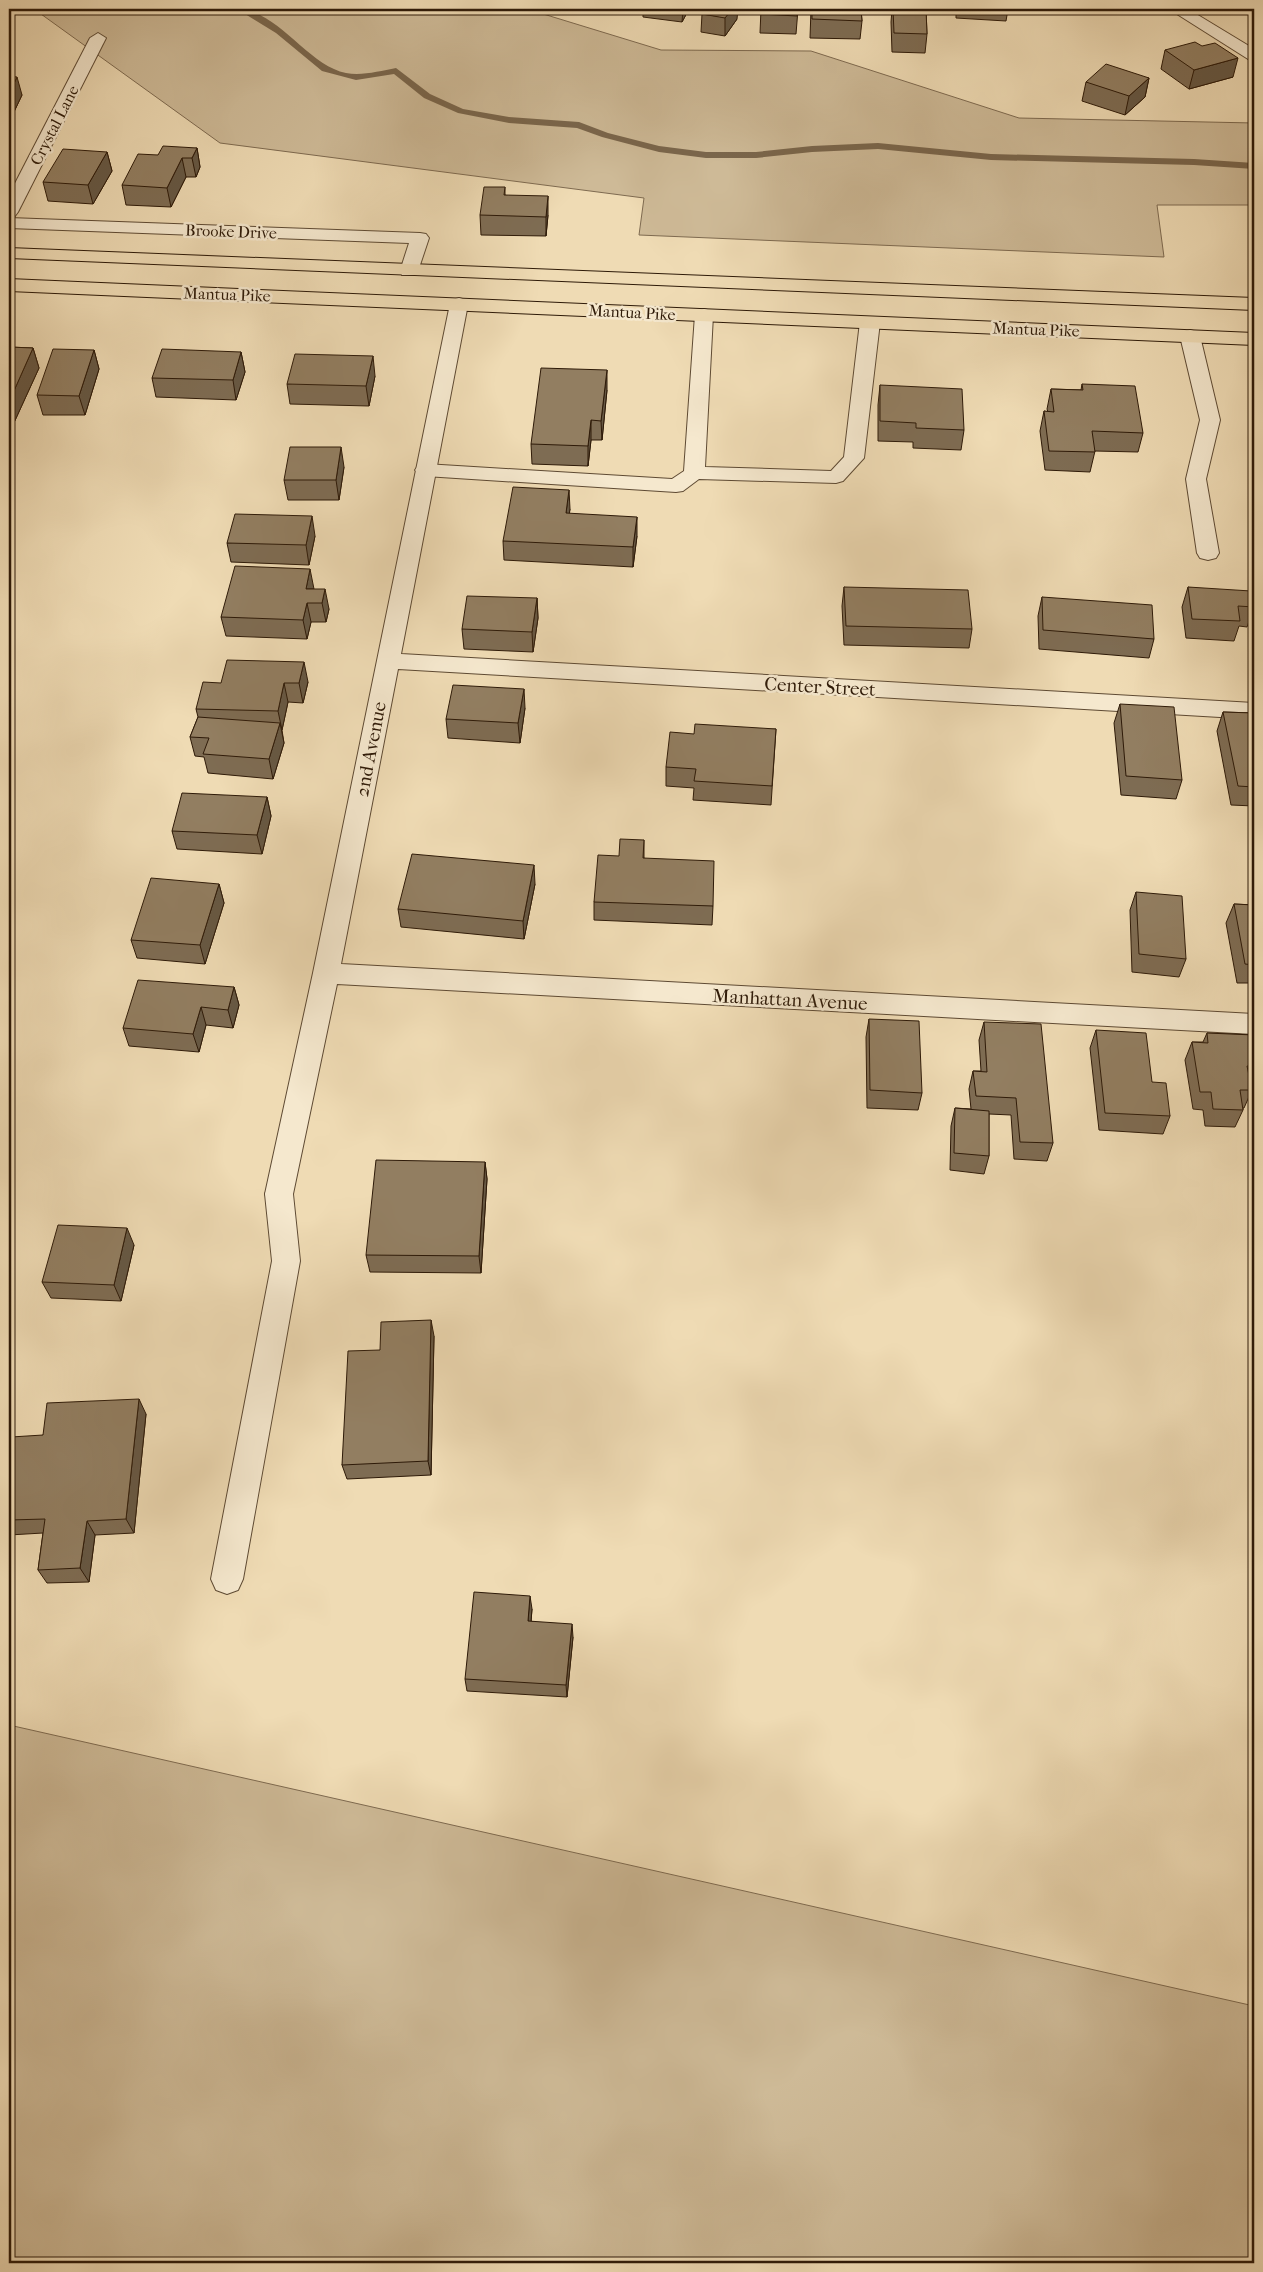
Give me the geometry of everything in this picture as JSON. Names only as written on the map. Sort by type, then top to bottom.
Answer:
[{"type":"main road","name":"Mantua Pike","points":[[9,253],[409,271],[1254,304]]},
{"type":"main road","name":"Mantua Pike","points":[[9,284],[1254,339]]},
{"type":"street","points":[[1177,9],[1254,56]]},
{"type":"street","name":"Crystal Lane","points":[[9,212],[98,38]]},
{"type":"street","name":"Brooke Drive","points":[[9,223],[420,238],[409,271]]},
{"type":"street","name":"2nd Avenue","points":[[227,1579],[286,1261],[279,1194],[326,973],[459,304]]},
{"type":"street","points":[[694,473],[704,315]]},
{"type":"street","points":[[426,470],[676,486],[694,473],[836,477],[854,458],[870,322]]},
{"type":"street","points":[[1190,336],[1210,420],[1196,479],[1208,553]]},
{"type":"street","name":"Center Street","points":[[387,661],[1254,710]]},
{"type":"street","name":"Manhattan Avenue","points":[[326,973],[1254,1024]]},
{"type":"shaded area","points":[[34,9],[527,9],[661,50],[811,51],[1019,118],[1254,123],[1254,205],[1157,205],[1164,257],[639,235],[644,198],[220,143]]},
{"type":"shaded area","points":[[9,1725],[1254,2006],[1254,2263],[9,2263]]},
{"type":"building","points":[[705,9],[732,9],[725,18],[702,14]]},
{"type":"building","points":[[761,9],[798,9],[797,16],[761,14]]},
{"type":"building","points":[[812,9],[861,9],[862,21],[812,19]]},
{"type":"building","points":[[893,9],[926,9],[927,34],[894,33]]},
{"type":"building","points":[[1195,42],[1202,46],[1215,43],[1238,58],[1194,70],[1165,50]]},
{"type":"building","points":[[1106,64],[1149,78],[1129,96],[1086,82]]},
{"type":"building","points":[[9,76],[17,77],[9,94]]},
{"type":"building","points":[[163,146],[197,148],[192,158],[182,158],[167,188],[122,185],[138,154],[158,155]]},
{"type":"building","points":[[63,149],[107,152],[88,185],[43,182]]},
{"type":"building","points":[[484,187],[505,187],[504,195],[548,196],[546,217],[480,215]]},
{"type":"building","points":[[9,347],[33,348],[9,402]]},
{"type":"building","points":[[53,349],[94,350],[79,396],[37,395]]},
{"type":"building","points":[[162,349],[241,352],[233,380],[152,378]]},
{"type":"building","points":[[295,354],[373,356],[366,386],[287,384]]},
{"type":"building","points":[[541,368],[607,370],[601,421],[591,420],[588,446],[531,444]]},
{"type":"building","points":[[1082,384],[1135,386],[1143,433],[1092,431],[1095,452],[1049,451],[1044,411],[1054,412],[1051,389],[1083,390]]},
{"type":"building","points":[[880,385],[962,389],[964,430],[916,428],[916,423],[880,421]]},
{"type":"building","points":[[290,447],[341,447],[336,480],[284,480]]},
{"type":"building","points":[[513,487],[569,490],[566,513],[637,517],[633,547],[503,541]]},
{"type":"building","points":[[235,514],[312,516],[306,545],[227,543]]},
{"type":"building","points":[[235,566],[310,569],[306,589],[325,589],[322,603],[307,603],[303,620],[221,617]]},
{"type":"building","points":[[844,587],[968,590],[972,629],[846,626]]},
{"type":"building","points":[[1188,587],[1251,591],[1254,607],[1238,606],[1240,621],[1192,619]]},
{"type":"building","points":[[467,596],[537,598],[532,632],[462,629]]},
{"type":"building","points":[[1042,597],[1152,605],[1154,639],[1043,630]]},
{"type":"building","points":[[227,660],[304,662],[299,683],[284,683],[278,711],[196,709],[203,682],[221,683]]},
{"type":"building","points":[[453,685],[524,689],[518,723],[446,719]]},
{"type":"building","points":[[1120,704],[1174,707],[1182,780],[1126,776]]},
{"type":"building","points":[[1223,712],[1254,713],[1254,787],[1238,786]]},
{"type":"building","points":[[198,717],[280,723],[269,759],[203,754],[209,738],[190,737]]},
{"type":"building","points":[[695,724],[776,729],[772,786],[694,781],[696,769],[666,767],[670,732],[694,734]]},
{"type":"building","points":[[182,793],[267,797],[257,835],[172,831]]},
{"type":"building","points":[[620,839],[644,840],[643,858],[714,861],[713,906],[594,902],[598,855],[619,856]]},
{"type":"building","points":[[412,854],[534,865],[523,921],[398,909]]},
{"type":"building","points":[[151,878],[219,884],[200,945],[131,940]]},
{"type":"building","points":[[1136,892],[1182,896],[1186,959],[1139,954]]},
{"type":"building","points":[[1234,904],[1254,905],[1254,965],[1245,964]]},
{"type":"building","points":[[138,980],[234,987],[228,1010],[201,1007],[193,1034],[123,1028]]},
{"type":"building","points":[[869,1019],[919,1021],[922,1093],[870,1090]]},
{"type":"building","points":[[984,1022],[1041,1024],[1053,1143],[1020,1142],[1016,1098],[976,1096],[973,1071],[987,1072]]},
{"type":"building","points":[[1096,1030],[1146,1033],[1152,1082],[1166,1083],[1170,1116],[1105,1113]]},
{"type":"building","points":[[1207,1033],[1254,1035],[1254,1066],[1247,1066],[1252,1090],[1240,1090],[1243,1110],[1213,1109],[1211,1092],[1200,1092],[1192,1042],[1208,1043]]},
{"type":"building","points":[[955,1108],[989,1111],[989,1156],[954,1153]]},
{"type":"building","points":[[376,1160],[485,1162],[479,1256],[366,1255]]},
{"type":"building","points":[[58,1225],[127,1228],[114,1285],[42,1282]]},
{"type":"building","points":[[431,1320],[428,1461],[342,1465],[348,1351],[380,1350],[381,1322]]},
{"type":"building","points":[[139,1399],[126,1519],[87,1521],[80,1568],[38,1570],[45,1519],[9,1520],[9,1454],[11,1437],[43,1435],[47,1403]]},
{"type":"building","points":[[474,1592],[530,1596],[528,1621],[572,1624],[566,1685],[465,1679]]},
{"type":"waterway","points":[[241,9],[279,31],[325,69],[342,75],[356,77],[396,71],[427,96],[461,111],[509,120],[546,121],[579,125],[605,135],[659,149],[706,155],[756,155],[812,149],[878,146],[991,157],[1194,162],[1254,166]]}]
